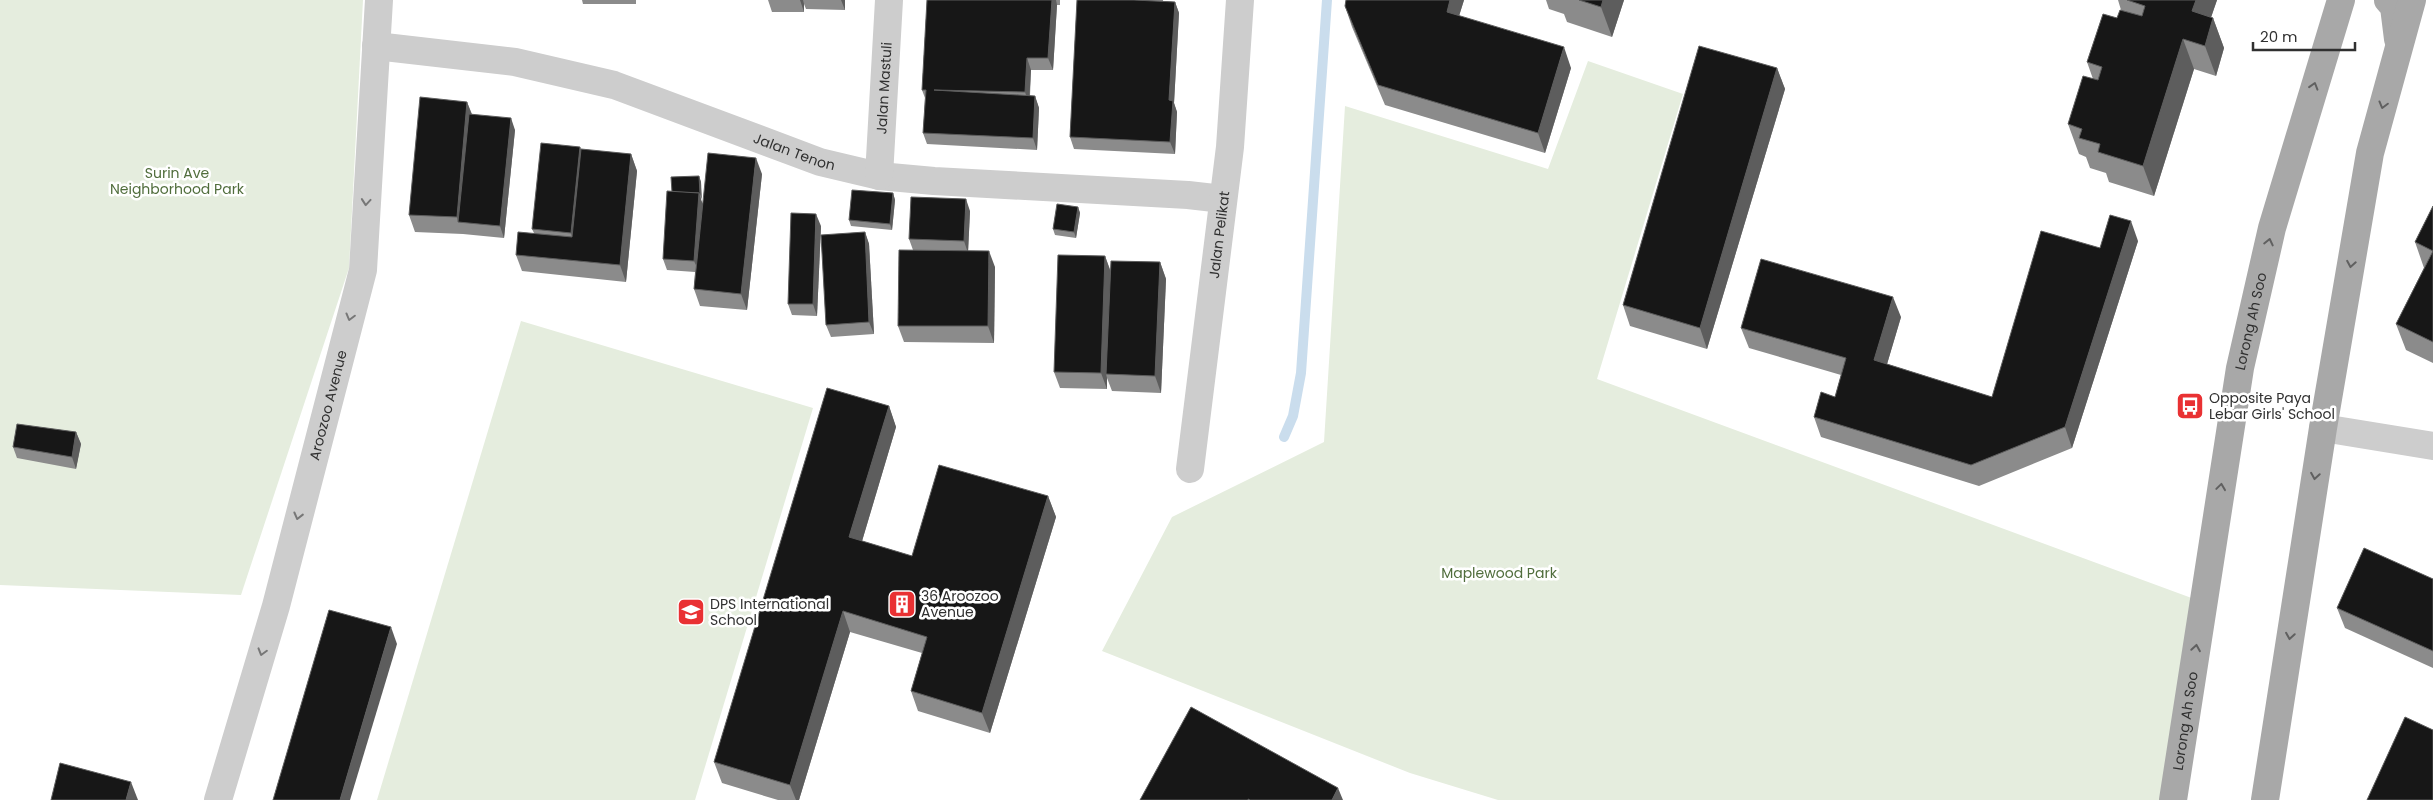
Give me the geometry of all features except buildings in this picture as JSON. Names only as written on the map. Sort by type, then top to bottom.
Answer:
[{"type":"main road","name":"Lorong Ah Soo","points":[[2173,800],[2240,368],[2272,228],[2342,0]]},
{"type":"main road","points":[[2331,31],[2354,0]]},
{"type":"main road","points":[[2388,0],[2394,7],[2398,45]]},
{"type":"main road","points":[[2265,800],[2323,428],[2370,153],[2398,45],[2412,0]]},
{"type":"street","name":"Aroozoo Avenue","points":[[218,800],[276,606],[362,270],[379,0]]},
{"type":"street","name":"Jalan Mastuli","points":[[879,176],[889,0]]},
{"type":"street","name":"Jalan Pelikat","points":[[1190,469],[1230,147],[1240,0]]},
{"type":"street","name":"Jalan Tenon","points":[[376,46],[515,62],[614,85],[802,156],[879,176],[934,182],[1188,195],[1223,199]]},
{"type":"street","points":[[2323,428],[2433,446]]},
{"type":"green space","name":"Surin Ave Neighborhood Park","points":[[0,0],[363,0],[349,268],[241,595],[0,585]]},
{"type":"green space","name":"Maplewood Park","points":[[1588,61],[1683,94],[1597,379],[2197,600],[2165,800],[1498,800],[1410,773],[1102,651],[1172,517],[1324,442],[1345,106],[1548,169]]},
{"type":"green space","points":[[521,321],[813,408],[695,800],[377,800]]},
{"type":"waterway","points":[[1284,437],[1293,416],[1301,373],[1327,0]]},
{"type":"place","name":"Opposite Paya Lebar Girls' School","points":[[2190,406]]},
{"type":"place","name":"36 Aroozoo Avenue","points":[[902,604]]},
{"type":"place","name":"DPS International School","points":[[691,612]]}]
